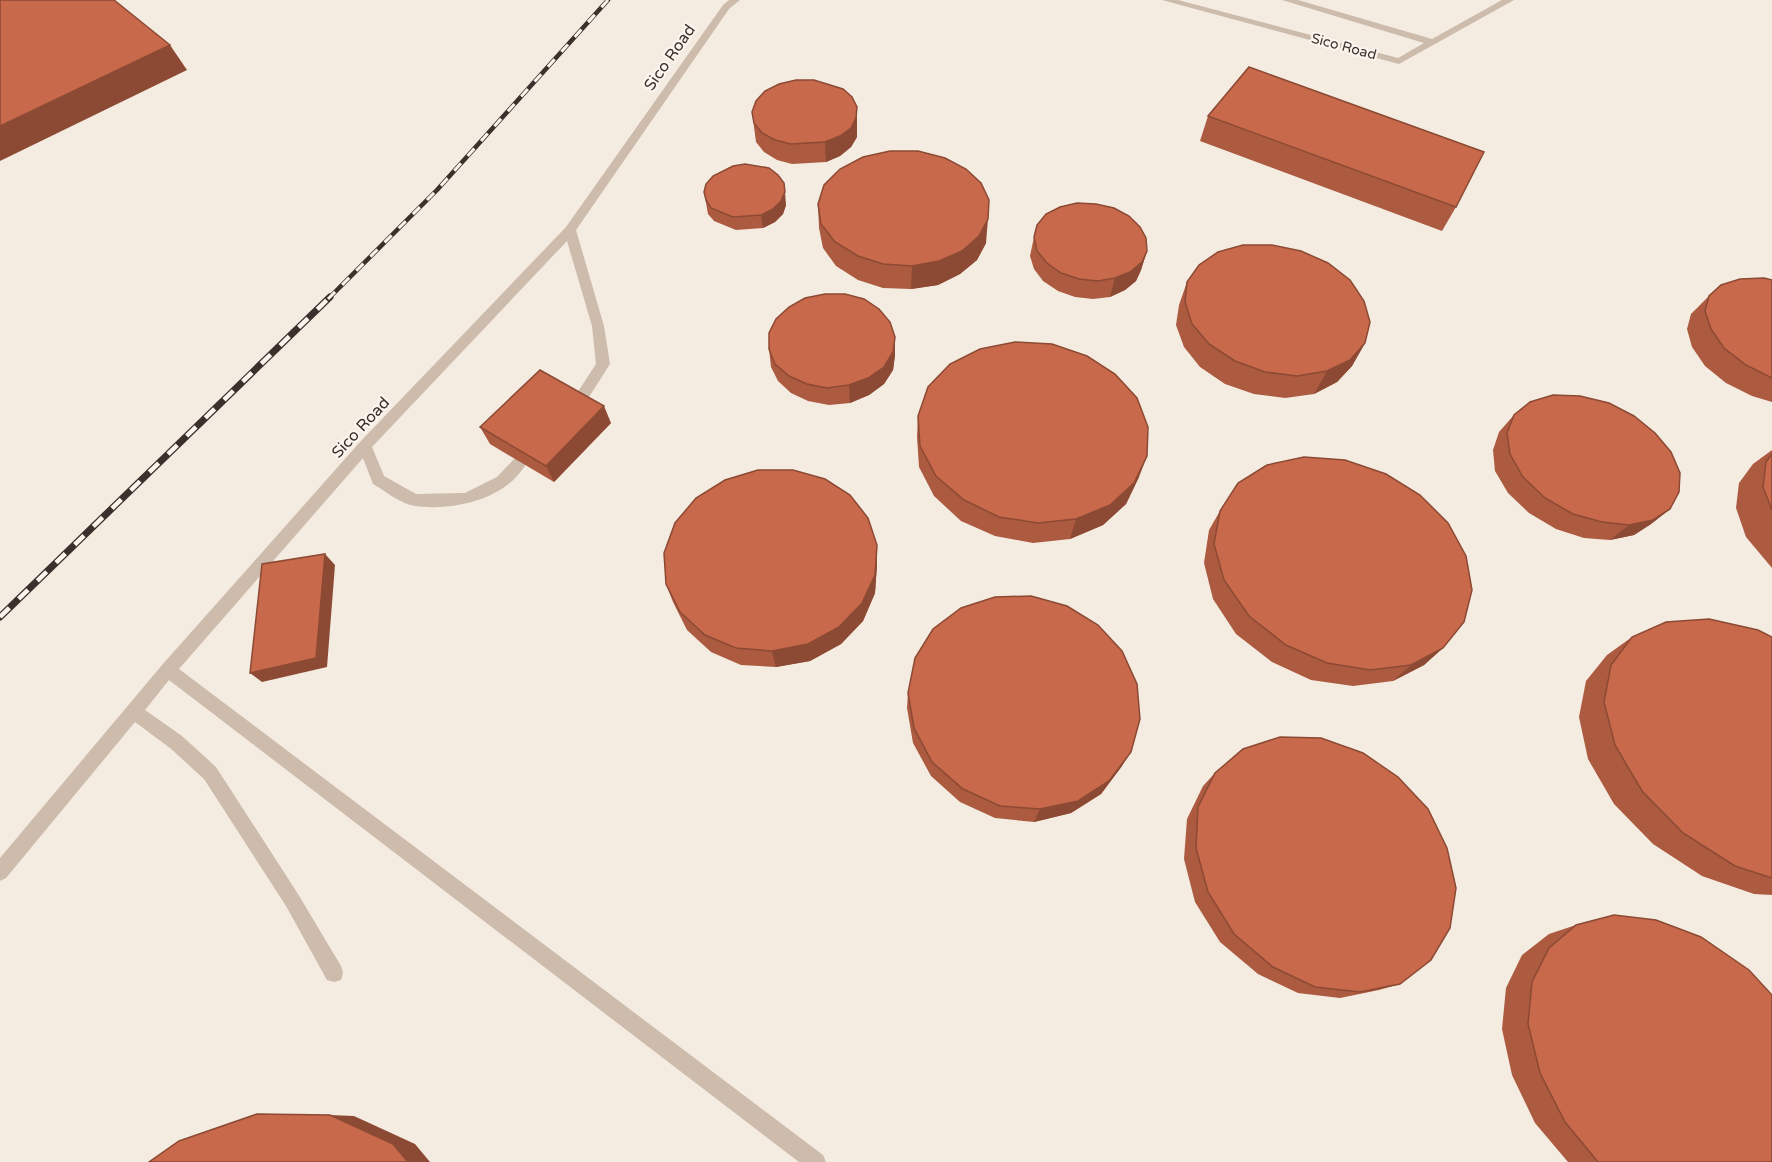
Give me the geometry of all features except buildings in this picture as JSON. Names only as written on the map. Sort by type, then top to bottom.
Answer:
[{"type":"lane","name":"Sico Road","points":[[0,872],[168,670],[365,446],[570,230],[726,8],[735,0]]},
{"type":"lane","name":"Sico Road","points":[[1167,0],[1399,61],[1509,0]]},
{"type":"lane","points":[[1287,0],[1433,42]]},
{"type":"lane","points":[[570,230],[598,326],[603,364],[577,404]]},
{"type":"lane","points":[[365,446],[378,480],[414,500],[467,499],[502,481],[520,462]]},
{"type":"lane","points":[[168,670],[816,1162]]},
{"type":"lane","points":[[133,711],[177,742],[210,772],[292,900],[334,973]]},
{"type":"railway","points":[[330,297],[437,190],[608,0]]},
{"type":"railway","points":[[0,617],[330,297]]}]
